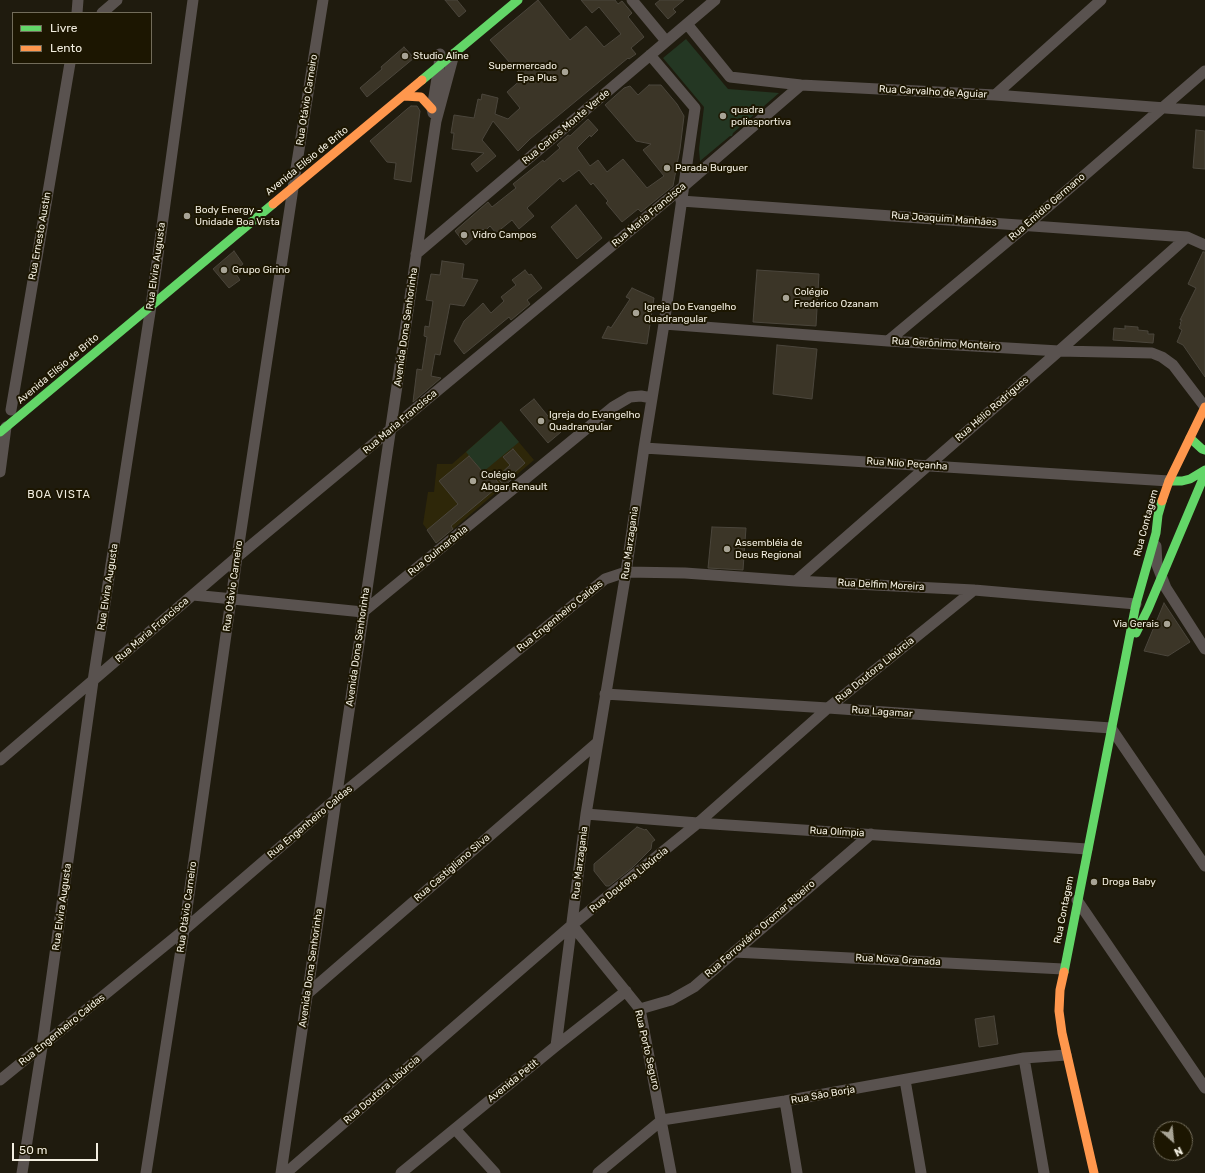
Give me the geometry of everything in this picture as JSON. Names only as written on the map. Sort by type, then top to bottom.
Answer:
[{"type":"street","points":[[77,12],[78,0]]},
{"type":"street","points":[[103,12],[117,0]]},
{"type":"street","name":"Rua Elvira Augusta","points":[[22,1173],[42,1047],[94,681],[151,306],[193,0]]},
{"type":"street","name":"Rua Otávio Carneiro","points":[[146,1173],[184,930],[237,557],[323,0]]},
{"type":"street","name":"Avenida Elísio de Brito","points":[[105,332],[152,293],[404,96],[518,0]]},
{"type":"street","points":[[632,0],[666,41]]},
{"type":"street","name":"Rua Carlos Monte Verde","points":[[416,254],[715,0]]},
{"type":"street","points":[[995,95],[1101,0]]},
{"type":"street","name":"Rua Carvalho de Aguiar","points":[[687,24],[730,77],[801,85],[995,95],[1162,108],[1184,108],[1205,111]]},
{"type":"street","name":"Avenida Elísio de Brito","points":[[3,430],[151,306],[371,112],[457,39]]},
{"type":"street","name":"Avenida Dona Senhorinha","points":[[436,121],[432,109],[440,54]]},
{"type":"street","name":"Avenida Dona Senhorinha","points":[[280,1173],[436,121],[454,54]]},
{"type":"street","name":"Rua Marzagania","points":[[556,1046],[586,814],[626,572],[695,108],[650,55]]},
{"type":"street","name":"Rua Ernesto Austin","points":[[8,412],[70,64]]},
{"type":"street","name":"Rua Emídio Germano","points":[[888,340],[1027,225],[1205,71]]},
{"type":"street","name":"Rua Maria Francisca","points":[[0,760],[237,557],[684,186],[801,85]]},
{"type":"street","points":[[404,96],[421,97],[432,109]]},
{"type":"street","name":"Rua Joaquim Manhães","points":[[681,201],[1187,237],[1205,245]]},
{"type":"street","name":"Rua Hélio Rodrigues","points":[[796,580],[1059,351],[1187,237]]},
{"type":"street","name":"Rua Gerônimo Monteiro","points":[[664,324],[1059,351],[1152,353],[1162,357],[1173,365],[1205,407]]},
{"type":"street","name":"Rua Guimarânia","points":[[363,612],[613,407],[630,397],[641,396],[652,398]]},
{"type":"street","name":"Avenida Elísio de Brito","points":[[8,412],[20,402]]},
{"type":"street","name":"Rua Contagem","points":[[1094,1173],[1066,1055],[1059,1011],[1063,969],[1111,728],[1128,651],[1136,604],[1156,533],[1158,515],[1169,481],[1205,407]]},
{"type":"street","points":[[0,472],[3,430]]},
{"type":"street","points":[[1190,438],[1205,450]]},
{"type":"street","name":"Rua Nilo Peçanha","points":[[644,448],[1169,481]]},
{"type":"street","points":[[1169,481],[1182,481],[1190,479],[1205,470]]},
{"type":"street","name":"Rua Contagem","points":[[1128,651],[1148,609],[1205,474]]},
{"type":"street","points":[[1156,533],[1157,565],[1161,577],[1166,588],[1205,648]]},
{"type":"street","name":"Rua Delfim Moreira","points":[[626,572],[685,573],[974,590],[1136,604]]},
{"type":"street","name":"Rua Engenheiro Caldas","points":[[0,1080],[184,930],[336,799],[585,595],[605,579],[626,572]]},
{"type":"street","name":"Rua Doutora Libúrcia","points":[[286,1173],[572,926],[698,824],[828,708],[974,590]]},
{"type":"street","points":[[193,595],[363,612]]},
{"type":"street","name":"Rua Lagamar","points":[[605,694],[1111,728]]},
{"type":"street","points":[[1111,728],[1205,866]]},
{"type":"street","name":"Rua Castigliano Silva","points":[[307,994],[598,742]]},
{"type":"street","name":"Rua Olímpia","points":[[586,814],[698,824],[1087,849]]},
{"type":"street","name":"Rua Ferroviário Oromar Ribeiro","points":[[640,1009],[664,1003],[682,995],[694,987],[871,834]]},
{"type":"street","points":[[1076,900],[1205,1088]]},
{"type":"street","name":"Rua Porto Seguro","points":[[572,926],[640,1009],[671,1173]]},
{"type":"street","name":"Rua Nova Granada","points":[[734,952],[1063,969]]},
{"type":"street","name":"Avenida Petit","points":[[402,1173],[556,1046],[626,991]]},
{"type":"street","name":"Rua São Borja","points":[[662,1120],[785,1102],[1024,1058],[1066,1055]]},
{"type":"street","points":[[1024,1058],[1044,1173]]},
{"type":"street","points":[[905,1080],[921,1173]]},
{"type":"street","points":[[785,1102],[797,1173]]},
{"type":"street","points":[[598,1173],[662,1120]]},
{"type":"street","points":[[455,1129],[495,1173]]},
{"type":"shaded area","name":"Colégio Abgar Renault","points":[[501,421],[534,460],[437,543],[423,524],[428,492],[434,492],[437,464],[452,464]]},
{"type":"green space","points":[[686,39],[728,89],[779,93],[733,133],[732,136],[730,136],[700,161],[699,149],[704,107],[663,58]]},
{"type":"green space","points":[[501,421],[519,442],[483,472],[466,452]]},
{"type":"building","points":[[445,0],[457,0],[466,11],[459,17]]},
{"type":"building","name":"Supermercado Epa Plus","points":[[538,0],[570,40],[586,26],[604,47],[621,34],[599,7],[592,13],[581,0],[615,0],[618,4],[622,1],[632,13],[628,17],[644,37],[631,48],[636,54],[629,59],[628,58],[530,139],[518,151],[493,121],[482,140],[496,156],[477,172],[471,164],[484,153],[452,149],[454,133],[451,133],[454,115],[474,118],[478,99],[481,100],[482,94],[498,98],[495,114],[508,119],[520,108],[507,92],[523,78],[490,40]]},
{"type":"building","points":[[660,0],[684,0],[673,9],[676,12],[668,19],[655,4]]},
{"type":"building","points":[[404,47],[414,58],[367,97],[360,88]]},
{"type":"building","points":[[649,85],[661,85],[677,104],[684,116],[673,186],[641,212],[638,209],[622,222],[606,203],[608,201],[593,183],[591,185],[579,170],[563,182],[560,178],[527,208],[534,216],[519,229],[512,220],[496,233],[490,226],[485,231],[483,229],[466,245],[455,231],[488,202],[492,207],[516,188],[513,184],[543,160],[544,162],[560,148],[557,145],[568,135],[570,136],[588,119],[598,130],[591,137],[590,135],[577,148],[590,166],[598,160],[607,172],[623,159],[647,188],[664,176],[643,150],[651,144],[636,141],[605,105],[624,88],[630,86],[638,95]]},
{"type":"building","points":[[411,106],[417,106],[420,111],[411,182],[394,179],[396,163],[387,162],[370,141]]},
{"type":"building","points":[[1196,130],[1205,131],[1205,169],[1193,168]]},
{"type":"building","points":[[576,205],[602,238],[577,259],[551,227]]},
{"type":"building","name":"Grupo Girino","points":[[234,251],[243,264],[234,271],[240,280],[229,288],[213,269]]},
{"type":"building","points":[[1203,252],[1205,252],[1205,377],[1183,345],[1177,342],[1182,330],[1179,328],[1182,320],[1180,320],[1196,288],[1188,284]]},
{"type":"building","points":[[442,261],[464,264],[462,278],[478,280],[464,306],[450,304],[440,355],[435,354],[431,376],[441,378],[413,402],[417,369],[422,370],[427,337],[424,336],[425,326],[429,327],[433,301],[426,300],[431,274],[440,275]]},
{"type":"building","points":[[525,270],[529,275],[531,274],[542,288],[527,300],[530,304],[511,320],[509,317],[464,354],[454,341],[464,321],[483,303],[491,313],[504,301],[501,297],[516,285],[512,280]]},
{"type":"building","name":"Colégio Frederico Ozanam","points":[[757,270],[819,274],[816,326],[753,322]]},
{"type":"building","name":"Igreja Do Evangelho Quadrangular","points":[[632,288],[654,298],[647,344],[602,338],[608,326],[611,328],[630,299],[626,297]]},
{"type":"building","points":[[1125,326],[1138,327],[1138,330],[1148,331],[1148,334],[1154,334],[1153,343],[1113,340],[1114,328],[1125,329]]},
{"type":"building","points":[[777,345],[817,349],[812,399],[773,394]]},
{"type":"building","name":"Igreja do Evangelho Quadrangular","points":[[534,399],[561,432],[548,443],[520,410]]},
{"type":"building","points":[[513,449],[525,463],[514,473],[516,476],[504,486],[497,477],[510,465],[503,457]]},
{"type":"building","points":[[469,456],[488,478],[492,475],[500,485],[451,526],[453,529],[436,543],[427,530],[458,504],[439,481]]},
{"type":"building","name":"Assembléia de Deus Regional","points":[[712,527],[746,528],[743,570],[708,568]]},
{"type":"building","name":"Via Gerais","points":[[1164,603],[1190,642],[1168,656],[1144,651]]},
{"type":"building","points":[[637,827],[646,829],[655,840],[652,842],[651,849],[632,868],[609,886],[606,886],[594,871],[594,864]]},
{"type":"building","points":[[994,1016],[998,1044],[979,1047],[975,1019]]},
{"type":"traffic: fast","points":[[422,80],[518,0]]},
{"type":"traffic: fast","points":[[0,432],[273,204]]},
{"type":"traffic: fast","points":[[1190,438],[1205,450]]},
{"type":"traffic: fast","points":[[1169,481],[1182,481],[1190,479],[1205,470]]},
{"type":"traffic: fast","points":[[1136,633],[1148,609],[1205,474]]},
{"type":"traffic: fast","points":[[1064,972],[1136,604],[1156,533],[1158,515],[1162,501]]},
{"type":"traffic: slow","points":[[273,204],[422,80]]},
{"type":"traffic: slow","points":[[404,96],[421,97],[432,109]]},
{"type":"traffic: slow","points":[[1162,501],[1169,481],[1205,407]]},
{"type":"traffic: slow","points":[[1064,972],[1060,990],[1059,1011],[1062,1033],[1094,1173]]},
{"type":"place","name":"Studio Aline","points":[[405,56]]},
{"type":"place","name":"Supermercado Epa Plus","points":[[565,72]]},
{"type":"place","name":"quadra poliesportiva","points":[[723,116]]},
{"type":"place","name":"Parada Burguer","points":[[667,168]]},
{"type":"place","name":"Body Energy - Unidade Boa Vista","points":[[187,216]]},
{"type":"place","name":"Vidro Campos","points":[[464,235]]},
{"type":"place","name":"Grupo Girino","points":[[224,270]]},
{"type":"place","name":"Colégio Frederico Ozanam","points":[[786,298]]},
{"type":"place","name":"Igreja Do Evangelho Quadrangular","points":[[636,313]]},
{"type":"place","name":"Igreja do Evangelho Quadrangular","points":[[541,421]]},
{"type":"place","name":"Colégio Abgar Renault","points":[[473,481]]},
{"type":"place","name":"Assembléia de Deus Regional","points":[[727,549]]},
{"type":"place","name":"Via Gerais","points":[[1167,624]]},
{"type":"place","name":"Droga Baby","points":[[1094,882]]},
{"type":"district","name":"BOA VISTA","points":[[59,495]]}]
